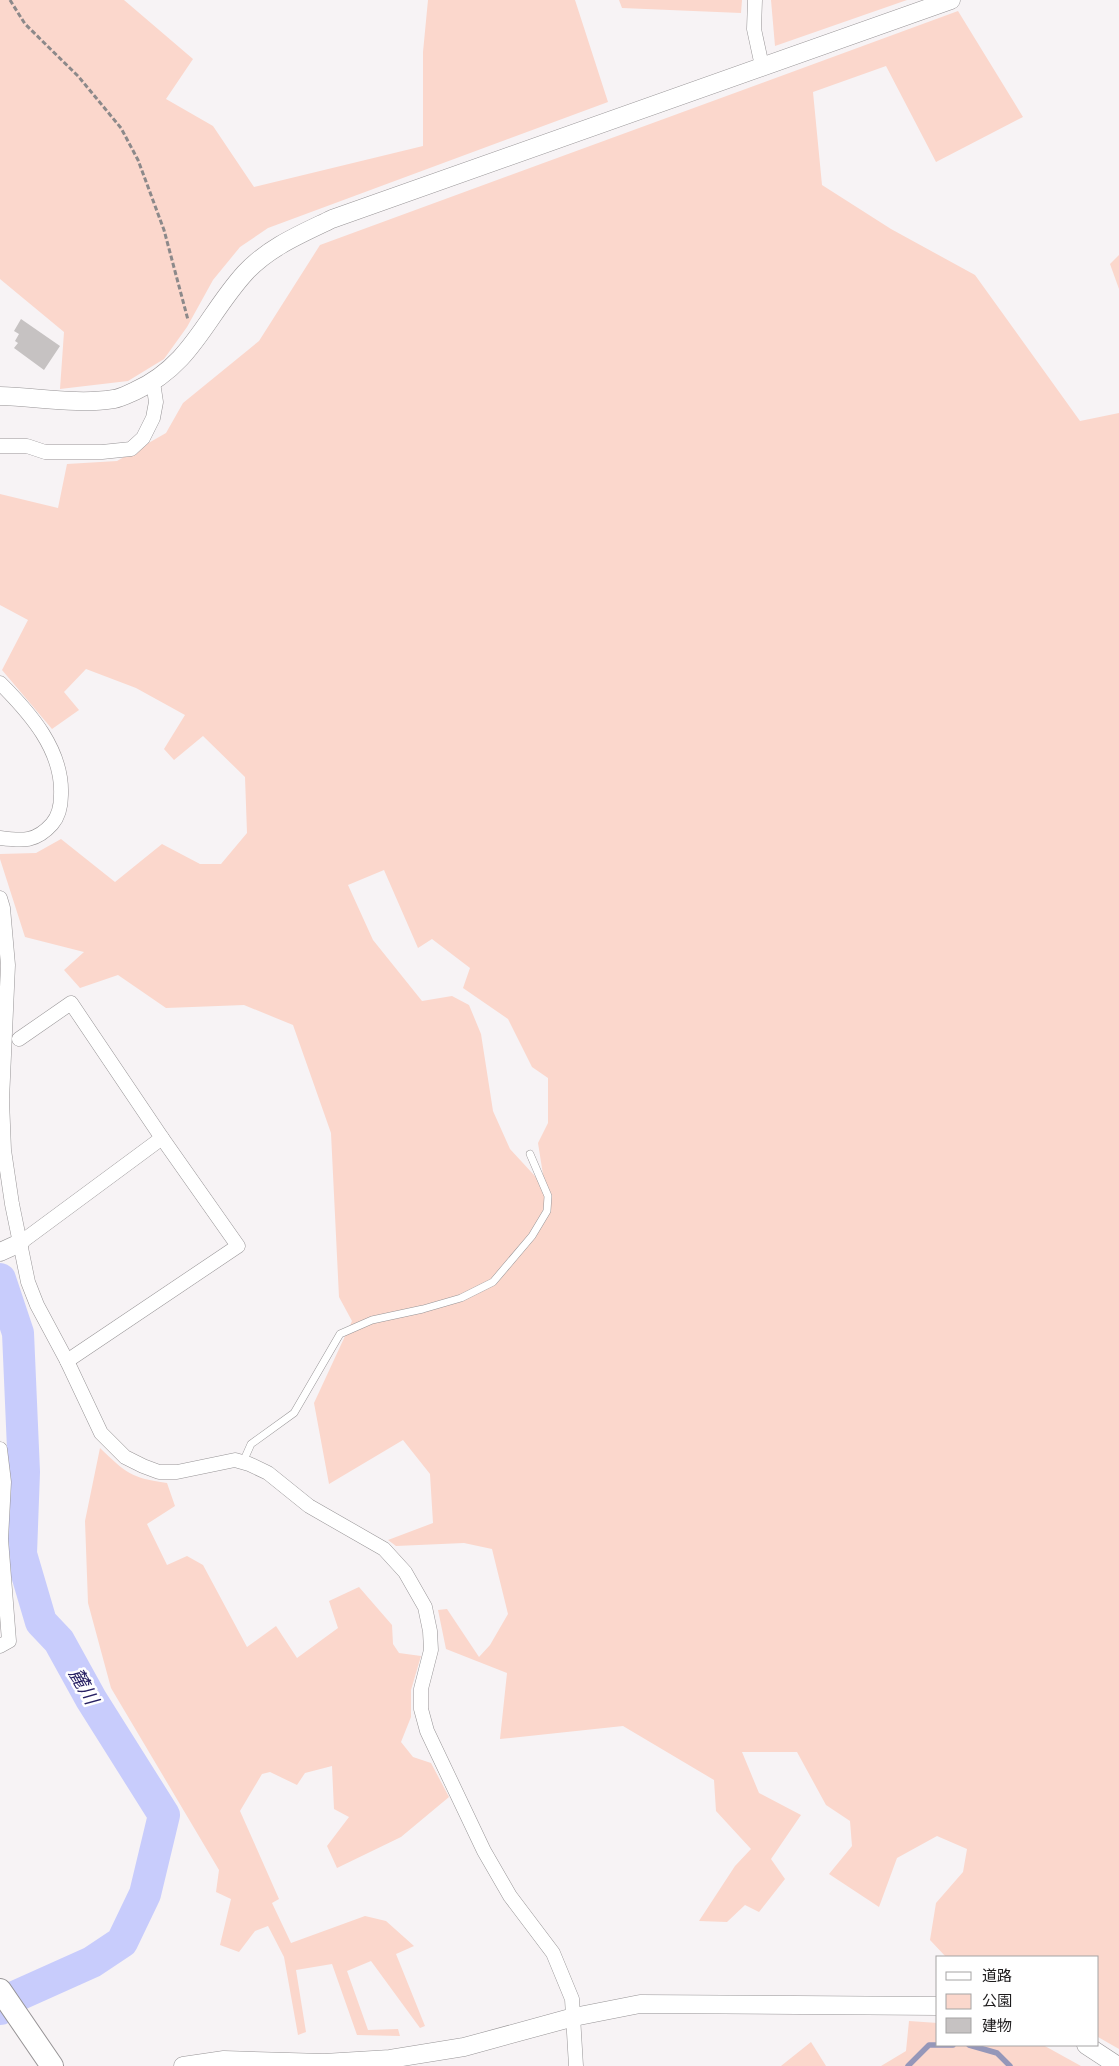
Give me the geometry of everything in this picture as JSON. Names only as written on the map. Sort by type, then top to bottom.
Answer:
[{"type":"main road","points":[[0,1990],[52,2066]]},
{"type":"street","points":[[755,0],[754,29],[762,66]]},
{"type":"street","points":[[0,396],[88,401],[116,399],[153,382],[179,361],[245,273],[263,256],[295,236],[332,220],[951,0]]},
{"type":"street","points":[[0,446],[27,446],[45,452],[102,452],[131,448],[143,438],[154,418],[156,402],[153,382]]},
{"type":"street","points":[[0,683],[27,713],[49,744],[57,762],[62,784],[61,806],[56,820],[44,833],[32,839],[18,841],[0,838]]},
{"type":"street","points":[[0,898],[3,908],[8,965],[2,1100],[10,1247],[28,1282],[37,1305],[67,1361],[101,1433],[125,1457],[159,1472],[177,1472],[235,1460],[243,1462],[268,1473],[309,1506],[384,1549],[405,1572],[425,1607],[430,1631],[431,1650],[421,1689],[422,1709],[427,1731],[484,1851],[510,1896],[552,1953],[572,1999],[576,2066]]},
{"type":"street","points":[[19,1039],[71,1003],[238,1246],[67,1361]]},
{"type":"street","points":[[10,1247],[162,1138]]},
{"type":"street","points":[[0,1449],[4,1482],[1,1539],[9,1640],[0,1646]]},
{"type":"street","points":[[183,2066],[224,2060],[324,2062],[390,2059],[464,2047],[574,2017],[640,2004],[936,2006]]},
{"type":"street","points":[[1088,2046],[1118,2066]]},
{"type":"lane","points":[[243,1462],[251,1444],[294,1412],[340,1334],[372,1320],[460,1298],[493,1282],[532,1236],[547,1211],[548,1196],[530,1154]]},
{"type":"path","points":[[10,0],[25,24],[78,76],[121,128],[138,160],[164,230],[194,342]]},
{"type":"green space","points":[[0,0],[124,0],[193,59],[166,99],[213,126],[254,187],[423,146],[423,52],[428,0],[575,0],[608,102],[268,228],[240,247],[213,280],[187,327],[164,359],[128,381],[60,389],[64,332],[0,279]]},
{"type":"green space","points":[[619,0],[742,0],[741,13],[622,8]]},
{"type":"green space","points":[[771,0],[907,0],[775,46]]},
{"type":"green space","points":[[958,11],[1023,117],[936,162],[886,66],[813,92],[822,185],[891,229],[975,275],[1080,421],[1119,413],[1119,2049],[1099,2038],[1099,1956],[945,1956],[930,1940],[936,1903],[963,1872],[967,1849],[937,1836],[897,1858],[879,1907],[829,1874],[852,1846],[850,1821],[826,1805],[797,1752],[742,1752],[759,1793],[801,1815],[771,1859],[785,1879],[759,1912],[745,1905],[727,1922],[699,1921],[735,1866],[751,1849],[716,1811],[714,1780],[623,1726],[500,1739],[507,1673],[446,1649],[438,1610],[447,1609],[479,1657],[490,1645],[508,1614],[492,1549],[464,1543],[396,1546],[388,1540],[433,1523],[430,1474],[403,1440],[329,1484],[314,1403],[352,1321],[339,1297],[331,1133],[293,1025],[244,1005],[166,1008],[118,975],[80,988],[64,970],[84,952],[25,937],[0,854],[36,853],[61,839],[115,882],[162,844],[200,864],[221,864],[247,833],[245,777],[203,736],[174,760],[164,749],[185,715],[136,688],[86,669],[64,692],[79,710],[52,729],[2,670],[28,620],[0,605],[0,494],[58,508],[67,464],[117,461],[166,433],[183,403],[259,341],[320,245]],"holes":[[[384,870],[418,948],[432,939],[470,968],[463,988],[508,1019],[532,1067],[548,1078],[548,1123],[538,1143],[545,1187],[510,1149],[493,1111],[481,1034],[469,1005],[452,996],[422,1001],[373,940],[348,885]]]},
{"type":"green space","points":[[1119,255],[1119,289],[1110,264]]},
{"type":"green space","points":[[100,1448],[130,1473],[145,1479],[167,1483],[175,1506],[147,1524],[167,1565],[187,1556],[203,1565],[247,1647],[276,1626],[297,1658],[338,1628],[329,1601],[359,1587],[392,1625],[393,1644],[399,1653],[421,1656],[411,1690],[411,1717],[401,1742],[413,1757],[431,1763],[449,1797],[401,1837],[337,1868],[327,1846],[349,1817],[334,1809],[332,1766],[305,1773],[297,1785],[270,1772],[262,1774],[240,1811],[279,1899],[272,1903],[291,1943],[365,1916],[386,1921],[414,1946],[396,1954],[425,2026],[420,2028],[371,1961],[347,1971],[368,2030],[398,2029],[400,2036],[357,2035],[332,1964],[296,1970],[306,2032],[298,2035],[284,1957],[268,1926],[255,1931],[239,1952],[220,1945],[231,1899],[216,1892],[219,1870],[111,1688],[88,1603],[85,1521]]},
{"type":"green space","points":[[909,2021],[936,2023],[936,2046],[1045,2046],[1081,2066],[881,2066],[906,2051]]},
{"type":"green space","points":[[811,2042],[826,2066],[781,2066]]},
{"type":"building","points":[[21,319],[60,346],[44,370],[14,348],[18,343],[15,341],[19,334],[14,331]]},
{"type":"waterway","name":"麓川","points":[[0,1279],[18,1333],[24,1472],[21,1554],[41,1622],[59,1641],[91,1699],[164,1815],[145,1894],[122,1942],[92,1962],[14,1997],[0,2009]]},
{"type":"waterway","points":[[908,2066],[929,2045],[936,2045]]},
{"type":"waterway","points":[[972,2046],[997,2053],[1010,2066]]}]
